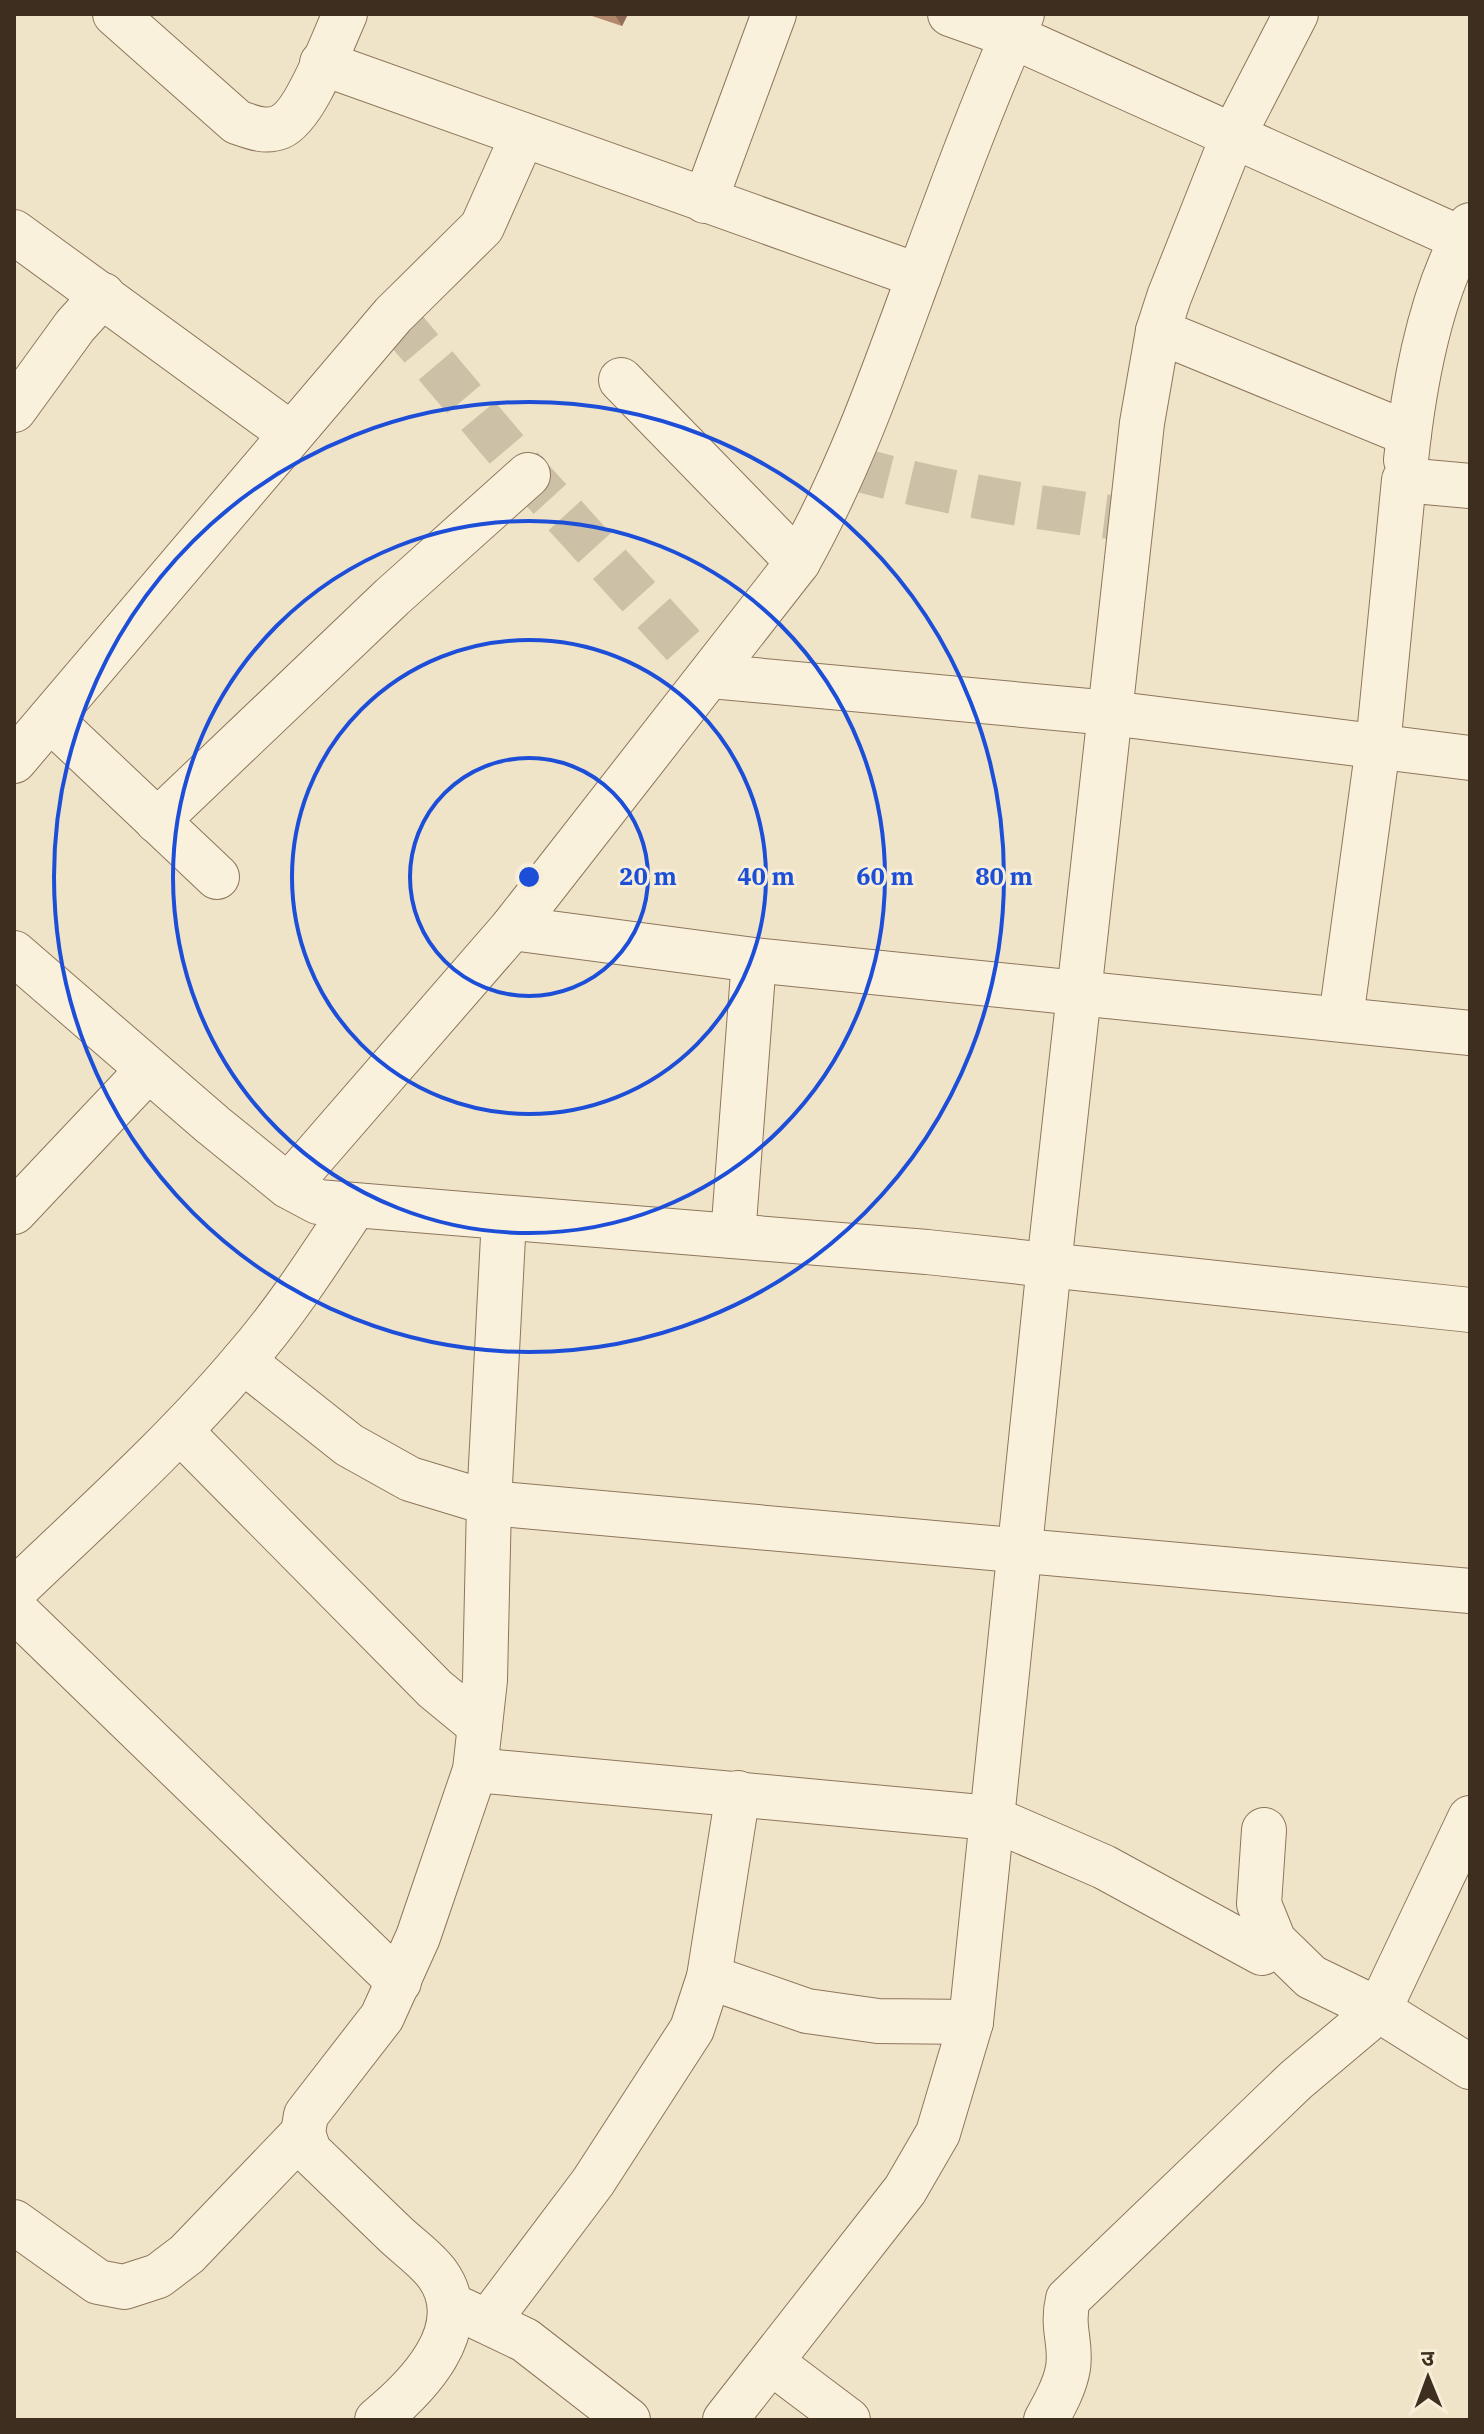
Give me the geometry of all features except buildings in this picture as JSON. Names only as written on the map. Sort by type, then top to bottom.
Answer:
[{"type":"street","points":[[115,14],[237,122],[260,130],[281,126],[297,113],[345,14]]},
{"type":"street","points":[[705,201],[774,14]]},
{"type":"street","points":[[950,14],[1017,25],[1233,136],[1466,232],[1427,340],[1417,378],[1378,746],[1341,1018]]},
{"type":"street","points":[[725,2420],[912,2178],[938,2133],[971,2022],[1049,1265],[1142,423],[1158,331],[1233,136],[1296,14]]},
{"type":"street","points":[[288,1186],[512,928],[798,562],[841,477],[1017,25]]},
{"type":"street","points":[[322,63],[919,276]]},
{"type":"street","points":[[14,761],[393,315],[482,227],[523,135]]},
{"type":"street","points":[[14,232],[291,434]]},
{"type":"street","points":[[14,410],[75,326],[103,295]]},
{"type":"street","points":[[1158,331],[1409,434]]},
{"type":"street","points":[[621,380],[798,562]]},
{"type":"street","points":[[157,821],[392,597],[528,475]]},
{"type":"street","points":[[1404,480],[1470,486]]},
{"type":"street","points":[[711,676],[1110,713],[1470,758]]},
{"type":"street","points":[[50,719],[217,877]]},
{"type":"street","points":[[512,928],[754,960],[1470,1033]]},
{"type":"street","points":[[14,953],[288,1186],[318,1202],[1049,1265],[1470,1310]]},
{"type":"street","points":[[733,1236],[754,960]]},
{"type":"street","points":[[14,1212],[148,1070]]},
{"type":"street","points":[[14,1591],[180,1431],[243,1361],[301,1288],[354,1207]]},
{"type":"street","points":[[377,2420],[410,2394],[432,2366],[445,2338],[448,2306],[439,2276],[309,2151],[303,2133],[306,2115],[382,2017],[399,1982],[418,1937],[475,1770],[485,1680],[489,1503],[504,1218]]},
{"type":"street","points":[[243,1361],[349,1445],[410,1479],[489,1503],[1470,1591]]},
{"type":"street","points":[[180,1431],[400,1655],[480,1726]]},
{"type":"street","points":[[14,1609],[399,1982]]},
{"type":"street","points":[[475,1770],[991,1818],[1104,1867],[1262,1953]]},
{"type":"street","points":[[489,2320],[593,2182],[692,2029],[709,1977],[738,1793]]},
{"type":"street","points":[[1046,2420],[1058,2399],[1068,2367],[1062,2322],[1068,2299],[1263,2111],[1379,2010],[1470,1818]]},
{"type":"street","points":[[1264,1830],[1259,1904],[1274,1941],[1311,1977],[1379,2010],[1470,2067]]},
{"type":"street","points":[[709,1977],[807,2011],[878,2021],[971,2022]]},
{"type":"street","points":[[14,2222],[98,2282],[124,2287],[158,2276],[187,2254],[303,2133]]},
{"type":"street","points":[[448,2306],[489,2320],[525,2340],[628,2420]]},
{"type":"street","points":[[771,2362],[848,2420]]},
{"type":"tunnel","points":[[393,315],[528,475],[711,676]]},
{"type":"tunnel","points":[[846,466],[988,499],[1134,520]]}]
